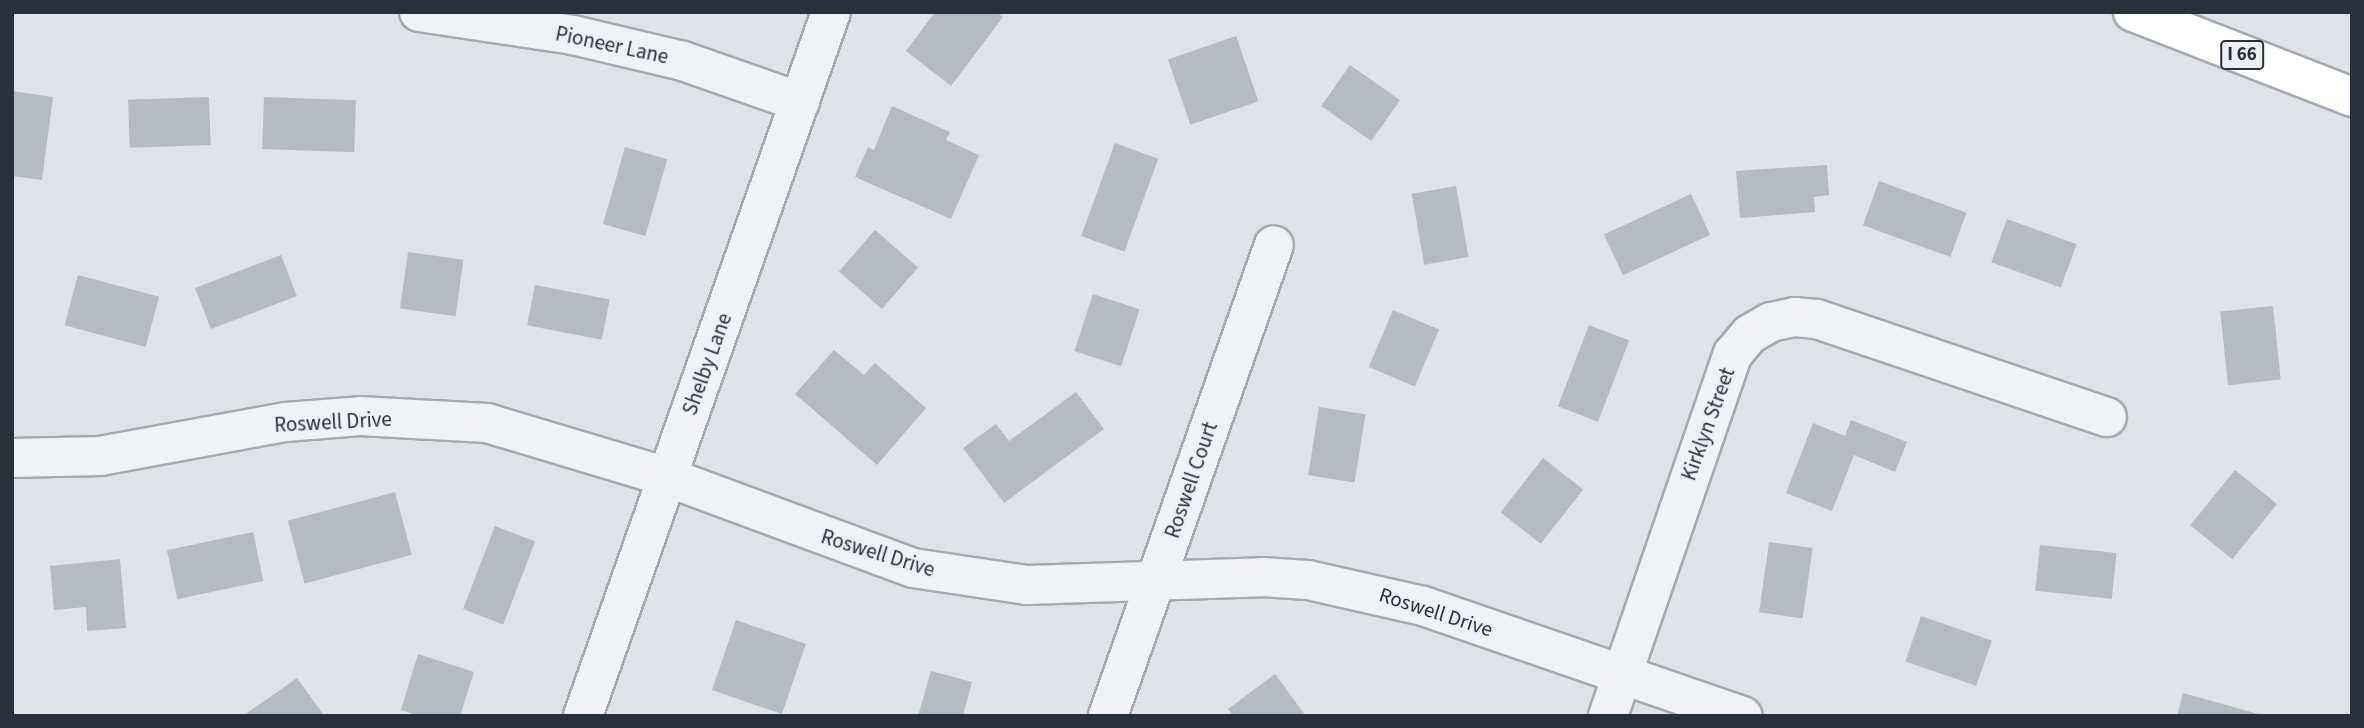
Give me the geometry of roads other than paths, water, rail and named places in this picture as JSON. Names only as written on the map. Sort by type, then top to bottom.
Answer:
[{"type":"highway","name":"I 66","points":[[2133,12],[2352,95]]},
{"type":"highway","points":[[2166,12],[2352,95]]},
{"type":"street","name":"Pioneer Lane","points":[[419,12],[573,35],[683,61],[800,102]]},
{"type":"street","name":"Shelby Lane","points":[[583,716],[831,12]]},
{"type":"street","name":"Roswell Court","points":[[1108,716],[1274,245]]},
{"type":"street","name":"Kirklyn Street","points":[[1608,716],[1733,354],[1750,334],[1771,322],[1794,317],[1817,319],[2107,417]]},
{"type":"street","name":"Roswell Drive","points":[[12,458],[100,456],[286,422],[397,417],[487,423],[667,477],[912,568],[1027,585],[1262,577],[1367,590],[1743,716]]}]
